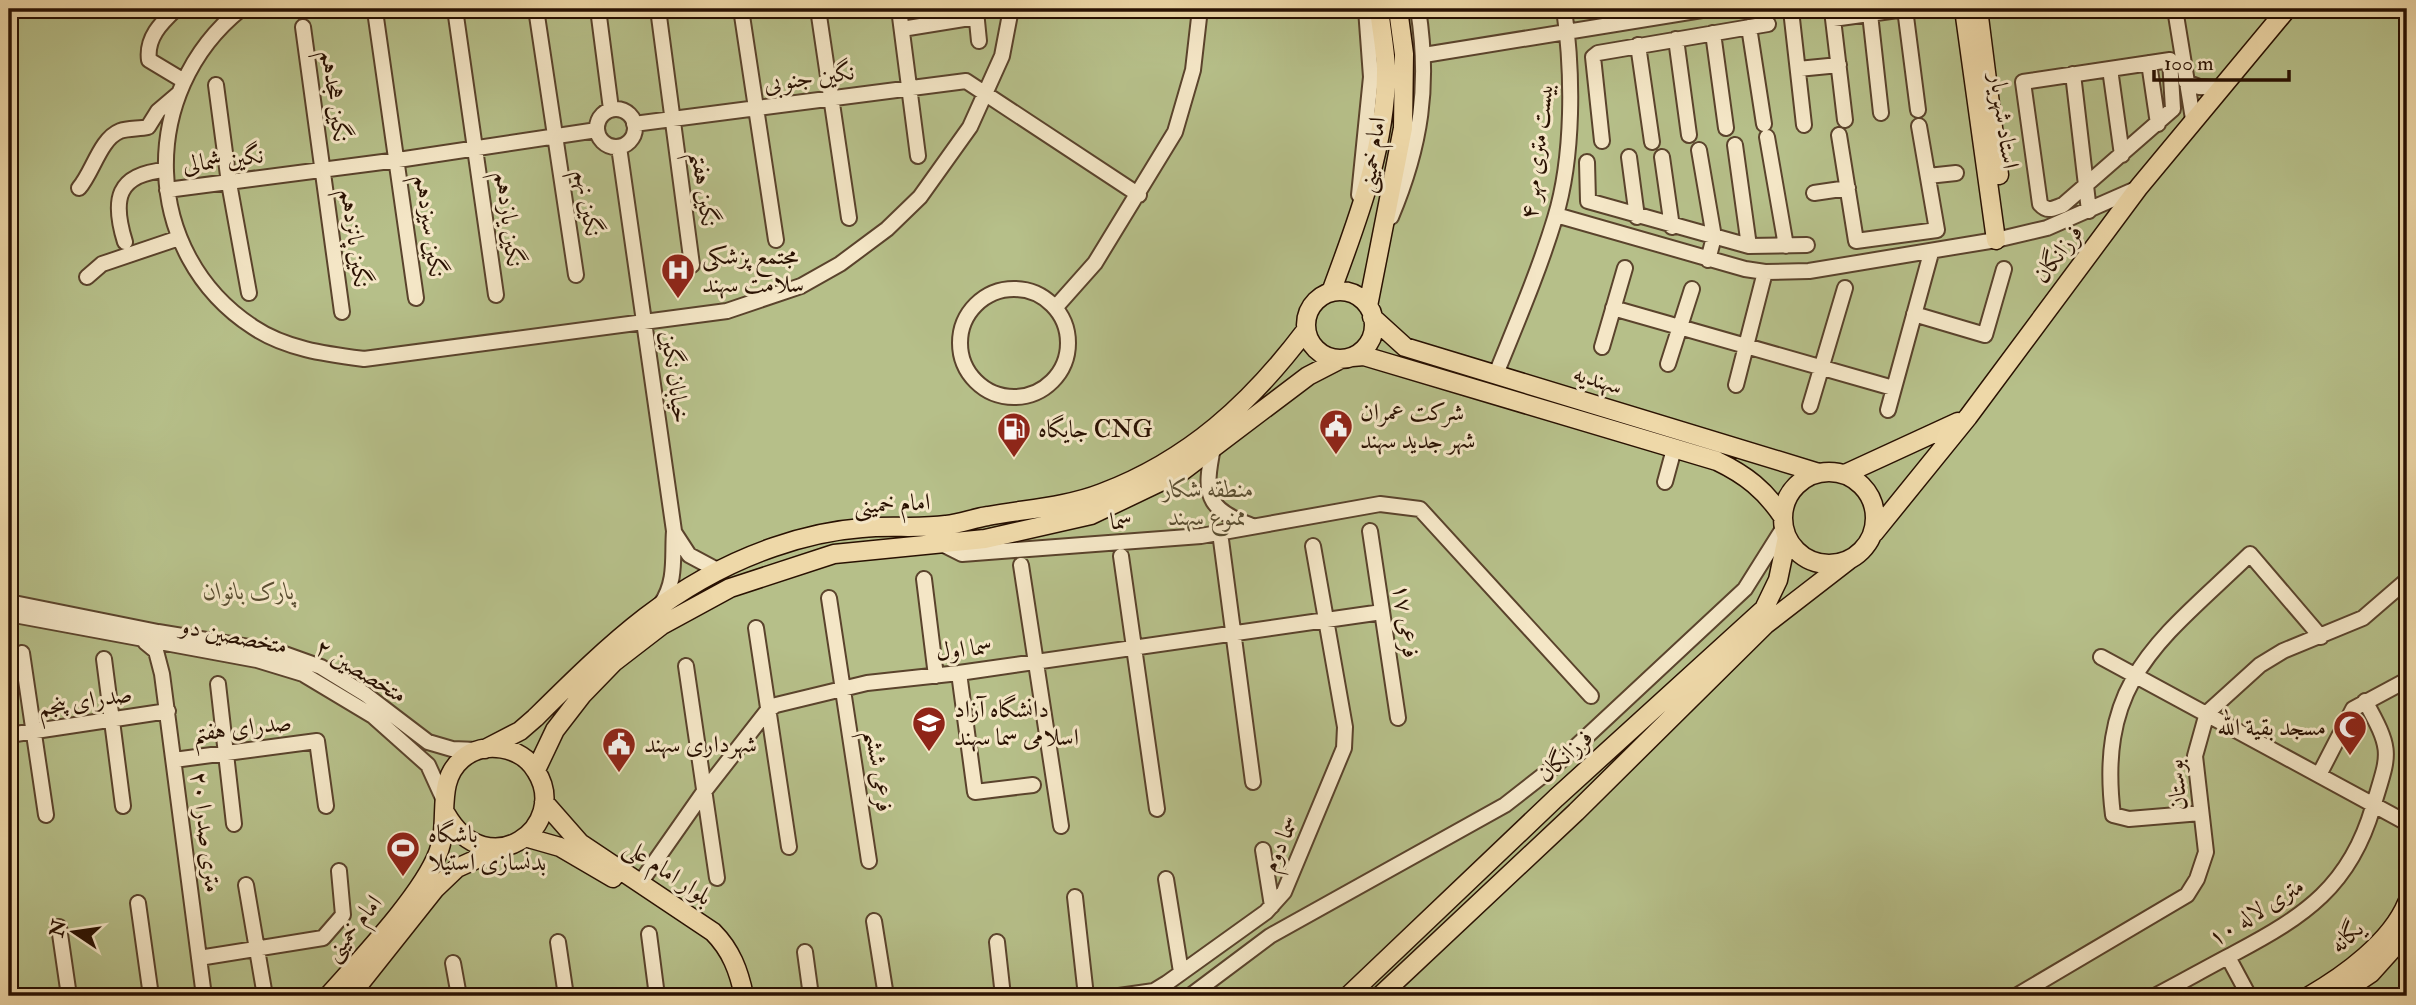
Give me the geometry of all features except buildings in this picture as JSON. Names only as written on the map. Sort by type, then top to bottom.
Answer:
[{"type":"main road","name":"امام خمینی","points":[[1331,292],[1357,221],[1381,127],[1386,67],[1379,9]]},
{"type":"main road","name":"امام خمینی","points":[[1370,311],[1403,128],[1404,54],[1398,9]]},
{"type":"main road","name":"استاد شهریار","points":[[1964,9],[2002,238]]},
{"type":"main road","name":"استاد شهریار","points":[[1978,9],[2002,238]]},
{"type":"main road","name":"فرزانگان","points":[[1874,533],[1968,416],[2139,187],[2287,9]]},
{"type":"main road","points":[[1331,292],[1352,293],[1370,311],[1372,336],[1367,345],[1346,358],[1331,358],[1314,348],[1306,330],[1309,311],[1322,296],[1331,292]]},
{"type":"main road","name":"سهندیه","points":[[1370,311],[1405,347],[1759,457],[1819,472]]},
{"type":"main road","name":"امام خمینی","points":[[482,749],[527,725],[628,628],[717,570],[775,546],[857,528],[947,525],[1101,494],[1155,468],[1229,419],[1272,376],[1306,330]]},
{"type":"main road","name":"سهندیه","points":[[1346,358],[1364,356],[1717,461],[1743,474],[1769,496],[1784,527]]},
{"type":"main road","name":"امام خمینی","points":[[536,770],[555,730],[582,695],[614,662],[662,625],[730,588],[805,561],[874,548],[944,545],[1028,532],[1091,515],[1181,471],[1308,376],[1346,358]]},
{"type":"main road","points":[[1488,393],[1496,374]]},
{"type":"main road","points":[[1846,474],[1868,492],[1875,512],[1874,533],[1860,554],[1849,561],[1838,564],[1813,562],[1793,548],[1784,527],[1793,489],[1805,478],[1819,472],[1846,474],[1968,416]]},
{"type":"main road","name":"فرزانگان","points":[[1349,996],[1556,798],[1764,609],[1778,580],[1784,527]]},
{"type":"main road","name":"فرزانگان","points":[[1380,996],[1576,812],[1765,625],[1849,561]]},
{"type":"main road","points":[[482,749],[512,750],[527,759],[536,770],[542,784],[544,802],[540,819],[525,837],[500,848],[482,847],[467,841],[456,831],[445,806],[452,769],[463,758],[482,749]]},
{"type":"main road","name":"بلوار امام علی","points":[[544,802],[580,843],[702,935],[724,964],[733,996]]},
{"type":"main road","name":"امام خمینی","points":[[328,996],[423,881],[444,838],[445,806]]},
{"type":"main road","name":"بلوار امام علی","points":[[525,837],[559,848],[638,887],[713,932],[726,945],[744,996]]},
{"type":"main road","name":"امام خمینی","points":[[350,996],[435,889],[457,867],[500,848]]},
{"type":"main road","name":"یگانه","points":[[2309,996],[2332,983],[2383,938],[2407,903]]},
{"type":"main road","name":"یگانه","points":[[2337,996],[2371,973],[2407,933]]},
{"type":"street","points":[[177,9],[150,40],[148,49],[149,60],[181,87]]},
{"type":"street","points":[[79,188],[91,174],[111,136],[123,129],[148,127],[158,110],[181,87],[212,40],[241,9]]},
{"type":"street","name":"نگین یازدهم","points":[[455,9],[496,295]]},
{"type":"street","name":"نگین نهم","points":[[536,9],[576,275]]},
{"type":"street","points":[[597,9],[611,109]]},
{"type":"street","name":"نگین هفتم","points":[[658,9],[692,265]]},
{"type":"street","points":[[741,9],[776,240]]},
{"type":"street","points":[[818,9],[849,218]]},
{"type":"street","points":[[899,9],[918,156]]},
{"type":"street","name":"نگین شمالی","points":[[597,130],[322,171],[167,190],[179,238],[204,284],[246,321],[286,342],[314,352],[364,359],[727,311],[801,286],[840,264],[887,229],[920,197],[970,127],[1002,56],[1011,9]]},
{"type":"street","points":[[1055,307],[1095,263],[1139,195],[1175,132],[1193,70],[1200,9]]},
{"type":"street","points":[[1357,221],[1371,77],[1366,9]]},
{"type":"street","points":[[1382,238],[1411,169],[1420,114],[1424,55],[1418,9]]},
{"type":"street","name":"بیست متری مهر ۴","points":[[1496,374],[1531,289],[1556,215],[1570,96],[1571,58],[1564,9]]},
{"type":"street","points":[[1424,55],[1707,9]]},
{"type":"street","points":[[1845,120],[1833,19],[1862,13],[1905,9],[1918,110]]},
{"type":"street","points":[[2175,9],[2193,119]]},
{"type":"street","name":"نگین سیزدهم","points":[[375,11],[416,298]]},
{"type":"street","points":[[902,29],[976,13],[979,41]]},
{"type":"street","points":[[1862,13],[1881,113]]},
{"type":"street","points":[[1656,17],[1659,42]]},
{"type":"street","points":[[1792,19],[1804,125]]},
{"type":"street","points":[[1602,141],[1593,57],[1598,53],[1768,24]]},
{"type":"street","name":"نگین هجدهم","points":[[303,27],[322,171]]},
{"type":"street","points":[[1749,27],[1786,246]]},
{"type":"street","points":[[1713,33],[1726,128]]},
{"type":"street","points":[[1676,39],[1689,135]]},
{"type":"street","points":[[1638,45],[1652,142]]},
{"type":"street","points":[[2170,60],[2174,106],[2158,124],[2063,205],[2048,210],[2040,204],[2023,82],[2110,69],[2170,60]]},
{"type":"street","points":[[2149,63],[2158,124]]},
{"type":"street","points":[[1798,69],[1839,65]]},
{"type":"street","points":[[2110,69],[2122,155]]},
{"type":"street","points":[[2073,74],[2090,211]]},
{"type":"street","name":"نگین جنوبی","points":[[634,124],[966,81],[984,96],[1139,195]]},
{"type":"street","points":[[2186,82],[2199,88],[2220,88]]},
{"type":"street","points":[[216,85],[229,183],[249,293]]},
{"type":"street","points":[[167,190],[169,126],[181,87]]},
{"type":"street","points":[[611,109],[626,112],[634,124],[629,141],[619,146],[602,141],[597,130],[598,119],[611,109]]},
{"type":"street","points":[[1839,135],[1856,241],[1937,230],[1919,125]]},
{"type":"street","points":[[1735,145],[1749,246]]},
{"type":"street","name":"خیابان نگین","points":[[619,146],[674,531],[673,574],[668,594],[661,604]]},
{"type":"street","points":[[1699,150],[1714,237],[1708,260]]},
{"type":"street","points":[[1629,158],[1637,217]]},
{"type":"street","points":[[1662,158],[1672,227]]},
{"type":"street","points":[[1587,162],[1588,201],[1672,227],[1749,246],[1807,245]]},
{"type":"street","points":[[125,242],[116,206],[121,194],[134,178],[166,170]]},
{"type":"street","name":"نگین پانزدهم","points":[[322,171],[342,312]]},
{"type":"street","points":[[1928,176],[1956,173]]},
{"type":"street","points":[[1556,215],[1708,260],[1765,272],[1809,271],[1931,253],[2047,228],[2139,187]]},
{"type":"street","points":[[1814,193],[1848,188]]},
{"type":"street","points":[[1883,237],[1886,259]]},
{"type":"street","points":[[87,277],[102,264],[179,238]]},
{"type":"street","points":[[1888,411],[1931,253]]},
{"type":"street","points":[[1602,346],[1625,268]]},
{"type":"street","points":[[1914,314],[1985,335],[2004,269]]},
{"type":"street","points":[[1735,385],[1765,272]]},
{"type":"street","points":[[1811,406],[1845,288]]},
{"type":"street","points":[[1018,289],[1042,296],[1055,307],[1064,322],[1068,347],[1064,363],[1049,384],[1027,396],[1010,397],[994,393],[973,379],[964,364],[960,339],[968,315],[979,302],[993,293],[1018,289]]},
{"type":"street","points":[[1668,364],[1692,289]]},
{"type":"street","points":[[1614,308],[1893,388]]},
{"type":"street","points":[[1213,449],[1208,490],[1220,512],[1252,525]]},
{"type":"street","points":[[1665,482],[1674,449]]},
{"type":"street","name":"سما","points":[[944,545],[962,554],[1104,545],[1201,536],[1380,504],[1420,509],[1591,696]]},
{"type":"street","points":[[1190,996],[1270,936],[1505,805],[1555,766],[1745,589],[1784,527]]},
{"type":"street","points":[[674,531],[689,555],[717,570]]},
{"type":"street","name":"فرعی ۱۷","points":[[1370,531],[1398,718]]},
{"type":"street","points":[[1221,540],[1231,635],[1253,782]]},
{"type":"street","name":"سما دوم","points":[[1119,996],[1154,991],[1272,906],[1284,892],[1344,748],[1345,727],[1312,546]]},
{"type":"street","points":[[2201,813],[2129,819],[2113,816],[2110,751],[2113,726],[2123,696],[2134,676],[2161,638],[2250,554],[2321,637]]},
{"type":"street","points":[[1121,556],[1157,809]]},
{"type":"street","points":[[1021,565],[1061,827]]},
{"type":"street","points":[[924,579],[936,676]]},
{"type":"street","points":[[2207,713],[2260,665],[2283,651],[2363,618],[2407,580]]},
{"type":"street","name":"فرعی ششم","points":[[829,597],[869,861]]},
{"type":"street","name":"متخصصین ۲","points":[[9,602],[158,632],[279,652],[321,667],[354,687],[428,742],[452,749],[482,749]]},
{"type":"street","name":"سما اول","points":[[767,711],[776,705],[844,688],[1382,612]]},
{"type":"street","name":"متخصصین دو","points":[[9,614],[179,648],[257,660],[303,674],[373,716],[410,748],[428,765],[445,806]]},
{"type":"street","points":[[756,628],[789,847]]},
{"type":"street","name":"۲۰ متری صدرا","points":[[143,641],[156,651],[162,674],[204,996]]},
{"type":"street","points":[[162,674],[164,662],[170,652],[179,648]]},
{"type":"street","points":[[22,653],[46,815]]},
{"type":"street","points":[[2101,657],[2407,823]]},
{"type":"street","points":[[104,659],[123,806]]},
{"type":"street","points":[[686,666],[717,878]]},
{"type":"street","points":[[959,673],[975,792],[1033,785]]},
{"type":"street","points":[[2319,775],[2353,709],[2407,680]]},
{"type":"street","points":[[218,684],[234,824]]},
{"type":"street","name":"۱۰ متری لاله","points":[[2155,996],[2296,919],[2320,901],[2340,877],[2357,850],[2388,760],[2377,723],[2365,701]]},
{"type":"street","name":"صدرای پنجم","points":[[9,735],[168,711]]},
{"type":"street","points":[[638,887],[703,793],[767,711]]},
{"type":"street","name":"بوستان","points":[[2015,996],[2187,895],[2197,879],[2206,852],[2195,756],[2207,713]]},
{"type":"street","name":"صدرای هفتم","points":[[174,760],[317,741],[326,806]]},
{"type":"street","points":[[1263,850],[1272,906]]},
{"type":"street","points":[[199,958],[323,938],[343,915],[339,871]]},
{"type":"street","points":[[1166,879],[1181,972]]},
{"type":"street","points":[[246,885],[265,996]]},
{"type":"street","points":[[1075,897],[1086,996]]},
{"type":"street","points":[[138,903],[151,996]]},
{"type":"street","points":[[874,921],[886,996]]},
{"type":"street","points":[[59,927],[69,996]]},
{"type":"street","points":[[649,934],[657,996]]},
{"type":"street","points":[[558,942],[566,996]]},
{"type":"street","points":[[997,942],[1003,996]]},
{"type":"street","points":[[805,952],[811,996]]},
{"type":"street","points":[[2228,957],[2249,996]]},
{"type":"street","points":[[453,963],[459,996]]},
{"type":"green space","name":"منطقه شکار ممنوع سهند","points":[[9,9],[2407,9],[2407,996],[9,996]]},
{"type":"place","name":"مجتمع پزشکی سلامت سهند","points":[[678,300]]},
{"type":"place","name":"شرکت عمران شهر جدید سهند","points":[[1336,456]]},
{"type":"place","name":"جایگاه CNG","points":[[1014,459]]},
{"type":"place","name":"دانشگاه آزاد اسلامی سما سهند","points":[[929,753]]},
{"type":"place","name":"مسجد بقیة الله","points":[[2350,757]]},
{"type":"place","name":"شهرداری سهند","points":[[619,774]]},
{"type":"place","name":"باشگاه بدنسازی استیلا","points":[[403,878]]},
{"type":"park label","name":"پارک بانوان","points":[[249,591]]}]
